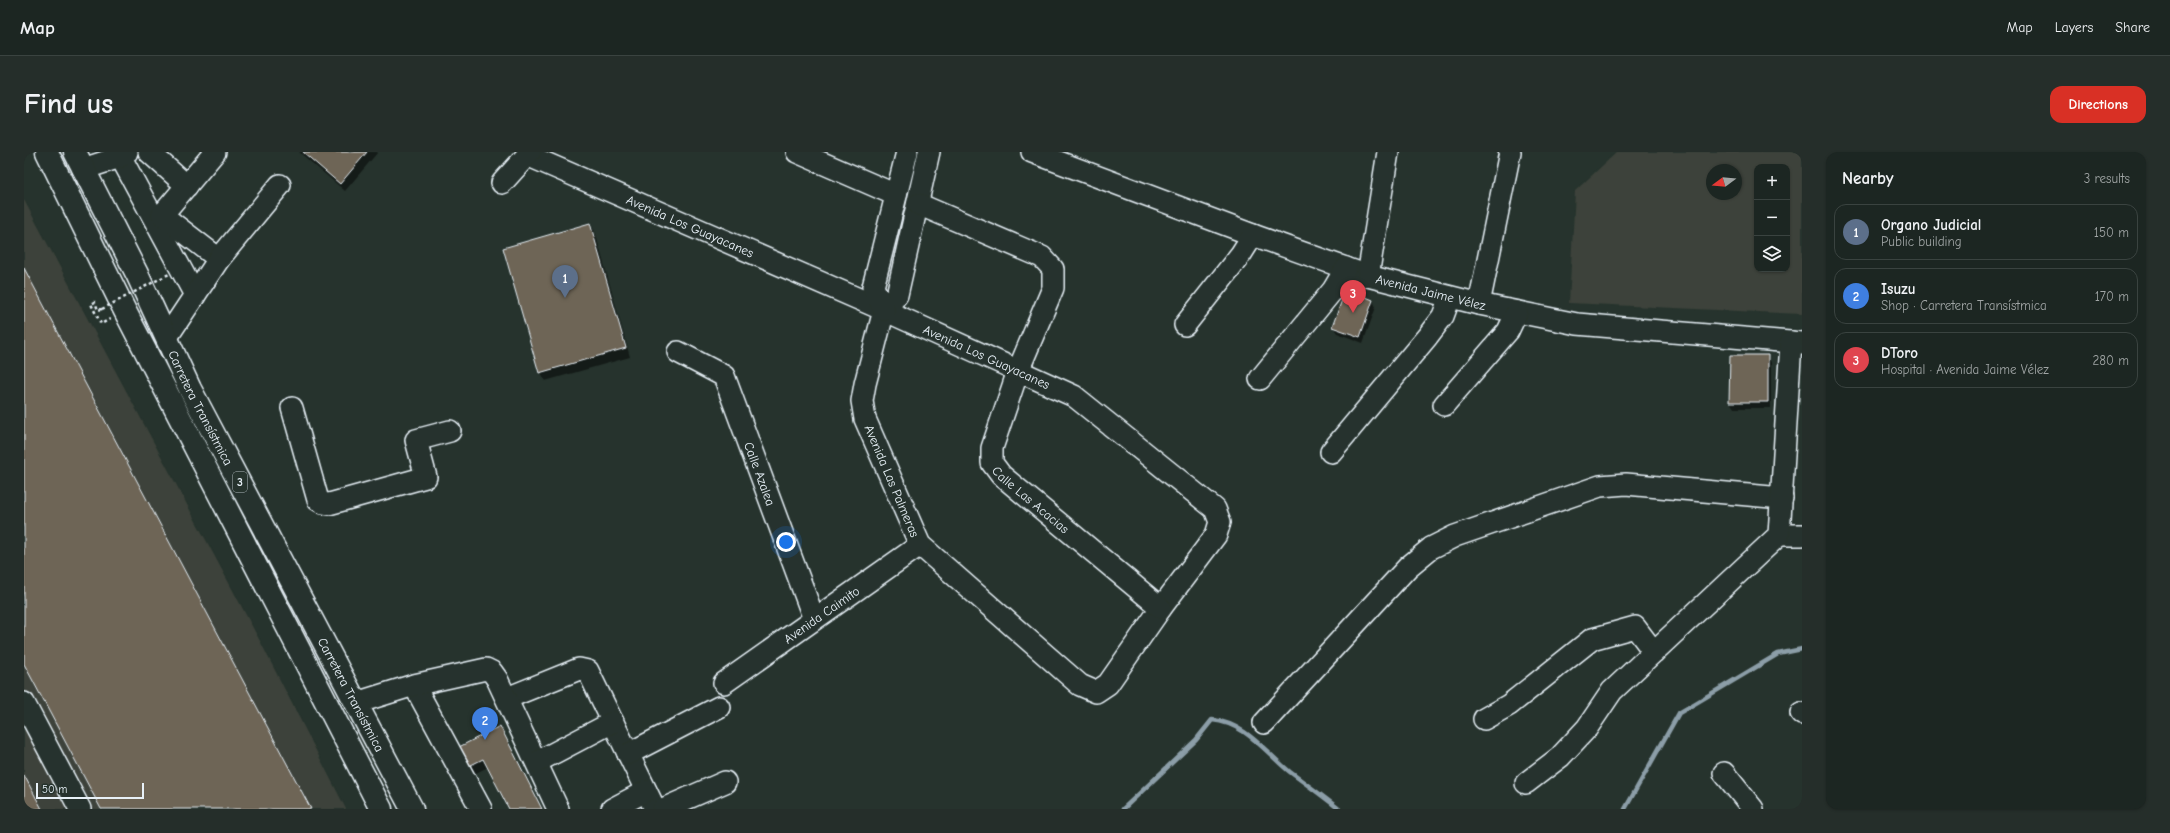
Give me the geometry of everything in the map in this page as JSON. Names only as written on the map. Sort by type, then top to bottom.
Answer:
[{"type":"main road","name":"Carretera Transístmica","points":[[47,152],[375,807]]},
{"type":"main road","name":"Carretera Transístmica","points":[[79,160],[167,336],[190,389],[412,809]]},
{"type":"street","points":[[149,152],[187,186]]},
{"type":"street","points":[[158,219],[216,152]]},
{"type":"street","points":[[797,152],[896,195]]},
{"type":"street","points":[[884,310],[873,287],[907,152]]},
{"type":"street","name":"Avenida Las Palmeras","points":[[929,152],[897,295],[884,310],[865,384],[862,401],[865,419],[920,545],[1080,685],[1096,692]]},
{"type":"street","name":"Avenida Jaime Vélez","points":[[1032,152],[1253,235],[1368,276],[1450,297],[1577,324],[1796,343]]},
{"type":"street","points":[[1368,276],[1388,152]]},
{"type":"street","points":[[1479,304],[1510,152]]},
{"type":"street","points":[[79,160],[122,154],[158,219],[195,295]]},
{"type":"street","points":[[502,183],[528,154]]},
{"type":"street","name":"Avenida Los Guayacanes","points":[[528,154],[884,310],[1074,396],[1215,509],[1220,522],[1216,535],[1161,608],[1108,684],[1096,692]]},
{"type":"street","points":[[167,336],[219,259],[280,185]]},
{"type":"street","name":"Calle Las Acacias","points":[[918,204],[1042,257],[1053,269],[1052,288],[1018,371],[992,448],[992,463],[1001,475],[1161,608]]},
{"type":"street","points":[[158,219],[219,259]]},
{"type":"street","points":[[1185,325],[1241,254],[1253,235]]},
{"type":"street","points":[[1260,379],[1333,290],[1346,268]]},
{"type":"street","points":[[1330,452],[1444,316],[1450,297]]},
{"type":"street","points":[[1444,405],[1508,331],[1517,312]]},
{"type":"street","points":[[1526,783],[1560,757],[1587,728],[1612,691],[1779,535],[1782,498],[1794,414],[1796,343]]},
{"type":"street","name":"Calle Azalea","points":[[678,352],[724,376],[814,619]]},
{"type":"street","points":[[292,408],[318,500],[329,504],[426,477],[416,440],[450,431]]},
{"type":"street","points":[[1264,723],[1408,567],[1430,548],[1455,536],[1600,486],[1626,484],[1782,498]]},
{"type":"street","points":[[1779,535],[1802,535]]},
{"type":"street","name":"Avenida Caimito","points":[[724,683],[920,545]]},
{"type":"street","points":[[1484,719],[1509,705],[1592,639],[1635,627],[1654,652]]},
{"type":"street","points":[[356,703],[414,685],[486,669],[492,672],[507,698],[558,809]]},
{"type":"street","points":[[507,698],[579,669],[588,671],[650,800],[612,809]]},
{"type":"street","points":[[414,685],[481,809]]},
{"type":"street","points":[[24,703],[80,809]]},
{"type":"street","points":[[628,754],[719,707]]},
{"type":"street","points":[[537,762],[613,722]]},
{"type":"street","points":[[1724,773],[1753,809]]},
{"type":"street","points":[[663,809],[725,782]]},
{"type":"path","points":[[101,324],[91,304],[95,302],[98,310],[102,309],[169,274]]},
{"type":"shaded area","points":[[1617,152],[1802,152],[1802,314],[1569,303],[1575,191]]},
{"type":"shaded area","points":[[24,200],[260,641],[346,809],[24,809]]},
{"type":"building","points":[[303,152],[367,152],[340,184]]},
{"type":"building","points":[[590,223],[626,348],[539,373],[503,248]]},
{"type":"building","points":[[24,268],[311,809],[101,809],[24,664]]},
{"type":"building","points":[[1346,289],[1373,300],[1360,337],[1332,327]]},
{"type":"building","points":[[1730,355],[1768,355],[1768,402],[1729,402]]},
{"type":"building","points":[[500,726],[542,809],[509,809],[483,759],[469,766],[459,747]]},
{"type":"building","points":[[24,775],[42,809],[24,809]]},
{"type":"waterway","points":[[1625,809],[1679,713],[1778,654],[1802,649]]},
{"type":"waterway","points":[[1123,809],[1196,740],[1212,720],[1224,722],[1245,732],[1290,772],[1339,809]]},
{"type":"place","name":"Organo Judicial","points":[[565,298]]},
{"type":"place","name":"DToro","points":[[1353,313]]},
{"type":"place","name":"Isuzu","points":[[485,740]]}]
